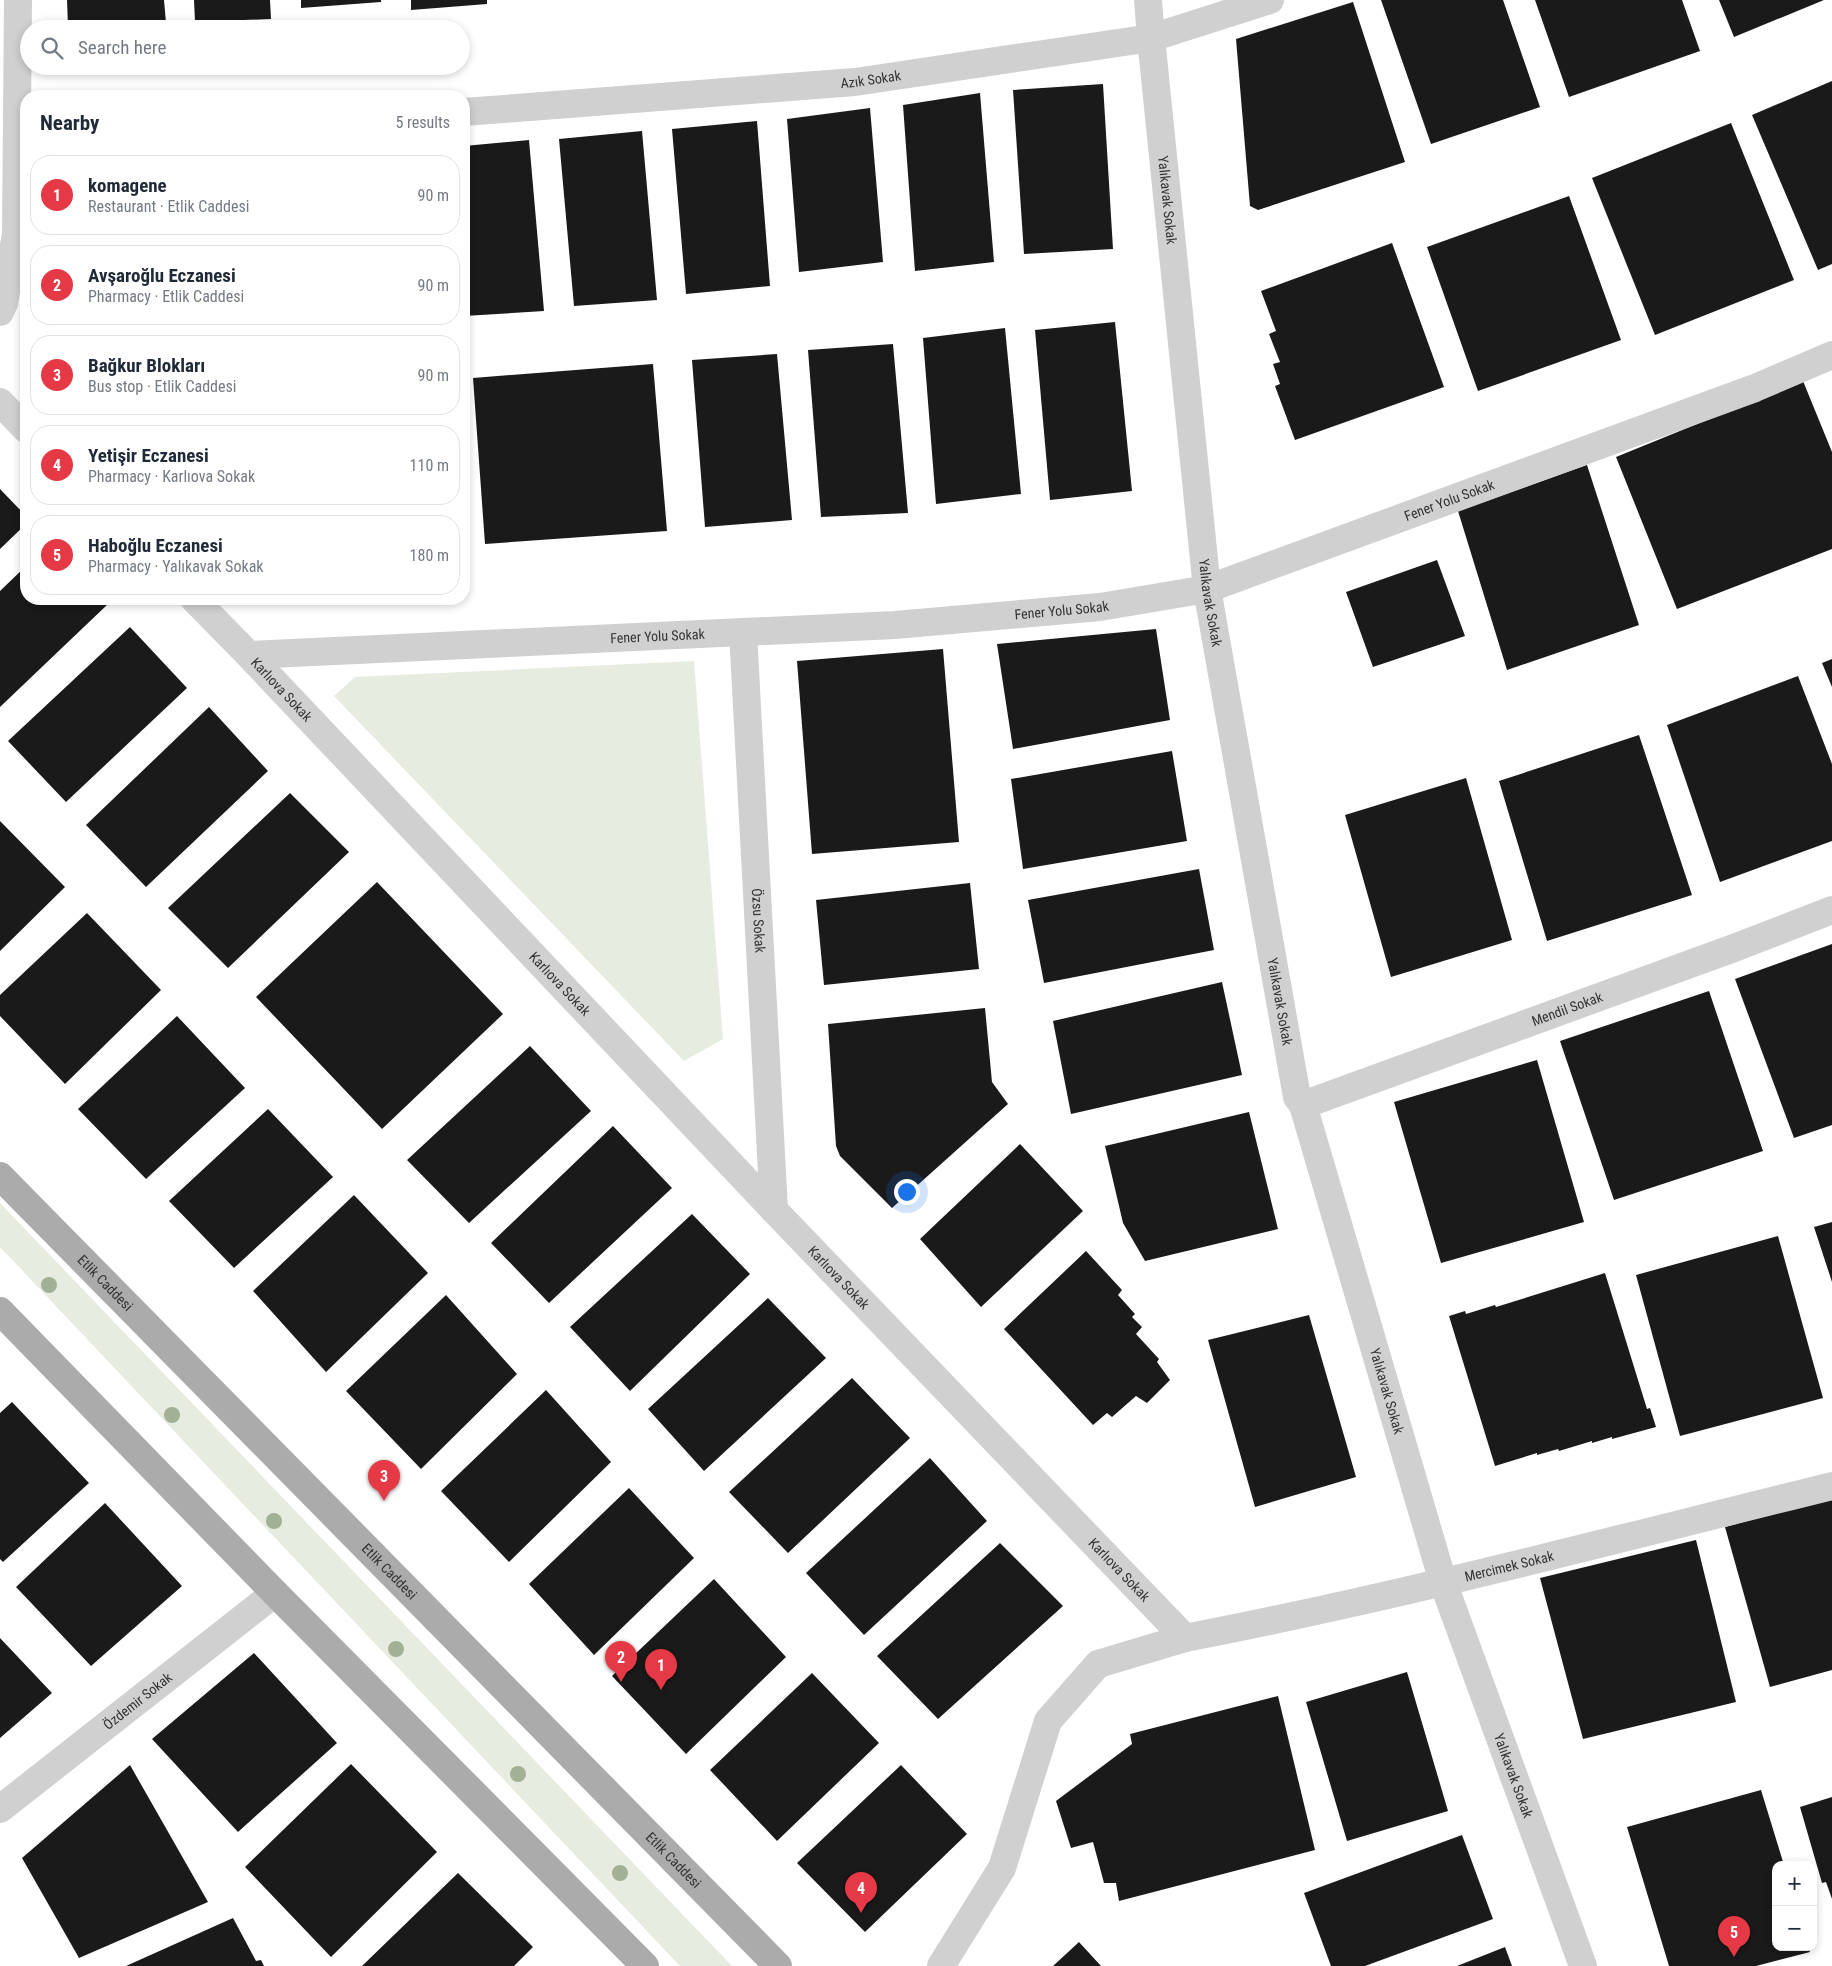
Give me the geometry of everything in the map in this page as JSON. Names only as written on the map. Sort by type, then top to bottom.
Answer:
[{"type":"main road","name":"Etlik Caddesi","points":[[0,1176],[778,1966]]},
{"type":"main road","points":[[0,1311],[275,1593],[645,1966]]},
{"type":"street","points":[[18,0],[20,67]]},
{"type":"street","name":"Yalıkavak Sokak","points":[[1148,0],[1207,589],[1297,1097],[1302,1105],[1443,1582],[1582,1966]]},
{"type":"street","name":"Azık Sokak","points":[[470,112],[854,82],[1151,38],[1270,0]]},
{"type":"street","points":[[20,75],[21,90]]},
{"type":"street","points":[[0,312],[4,303],[16,234],[20,167]]},
{"type":"street","name":"Fener Yolu Sokak","points":[[249,655],[896,625],[1100,607],[1207,589],[1746,391],[1832,355]]},
{"type":"street","points":[[0,402],[20,423]]},
{"type":"street","name":"Karlıova Sokak","points":[[200,605],[774,1210],[1185,1638]]},
{"type":"street","name":"Özsu Sokak","points":[[743,632],[774,1210]]},
{"type":"street","name":"Mendil Sokak","points":[[1302,1105],[1734,948],[1832,910]]},
{"type":"street","name":"Mercimek Sokak","points":[[1185,1638],[1252,1625],[1443,1582],[1832,1486]]},
{"type":"street","name":"Özdemir Sokak","points":[[0,1809],[275,1593]]},
{"type":"street","points":[[941,1966],[1002,1868],[1048,1722],[1098,1664],[1185,1638]]},
{"type":"shaded area","points":[[694,661],[723,1039],[684,1061],[334,696],[355,677]]},
{"type":"shaded area","points":[[0,1203],[732,1966],[680,1966],[0,1247]]},
{"type":"building","points":[[67,0],[164,0],[166,20],[68,20]]},
{"type":"building","points":[[194,0],[270,0],[271,19],[195,20]]},
{"type":"building","points":[[301,0],[381,0],[381,2],[301,8]]},
{"type":"building","points":[[411,0],[487,0],[487,4],[411,10]]},
{"type":"building","points":[[1381,0],[1503,0],[1540,107],[1431,144]]},
{"type":"building","points":[[1535,0],[1682,0],[1700,51],[1569,97]]},
{"type":"building","points":[[1719,0],[1824,0],[1734,37]]},
{"type":"building","points":[[1353,2],[1405,162],[1258,210],[1250,206],[1236,39]]},
{"type":"building","points":[[1832,81],[1832,264],[1818,270],[1752,115]]},
{"type":"building","points":[[1103,84],[1113,249],[1024,254],[1013,90]]},
{"type":"building","points":[[980,93],[994,262],[915,271],[903,105]]},
{"type":"building","points":[[870,108],[883,262],[799,272],[787,119]]},
{"type":"building","points":[[757,121],[770,286],[686,294],[672,129]]},
{"type":"building","points":[[1731,123],[1794,280],[1655,335],[1592,178]]},
{"type":"building","points":[[642,131],[657,300],[574,306],[559,139]]},
{"type":"building","points":[[529,140],[544,311],[470,316],[470,145]]},
{"type":"building","points":[[1569,196],[1621,340],[1478,391],[1427,247]]},
{"type":"building","points":[[1392,243],[1444,387],[1295,440],[1275,386],[1280,384],[1273,364],[1280,362],[1269,334],[1276,331],[1261,291]]},
{"type":"building","points":[[1115,322],[1132,491],[1050,500],[1035,330]]},
{"type":"building","points":[[1005,328],[1021,494],[936,504],[923,338]]},
{"type":"building","points":[[893,344],[908,513],[821,517],[808,350]]},
{"type":"building","points":[[777,354],[792,520],[705,527],[692,360]]},
{"type":"building","points":[[653,364],[667,531],[485,544],[473,378]]},
{"type":"building","points":[[1803,381],[1832,452],[1832,549],[1677,609],[1616,457]]},
{"type":"building","points":[[1587,465],[1639,625],[1507,670],[1458,511]]},
{"type":"building","points":[[0,489],[20,510],[20,530],[0,549]]},
{"type":"building","points":[[1437,560],[1465,636],[1373,667],[1346,592]]},
{"type":"building","points":[[20,572],[20,605],[107,605],[0,707],[0,591]]},
{"type":"building","points":[[130,627],[187,688],[66,802],[8,741]]},
{"type":"building","points":[[1156,629],[1170,720],[1013,749],[997,644]]},
{"type":"building","points":[[943,649],[959,842],[812,854],[797,661]]},
{"type":"building","points":[[1832,659],[1832,687],[1822,663]]},
{"type":"building","points":[[1798,676],[1832,764],[1832,841],[1720,882],[1667,725]]},
{"type":"building","points":[[209,707],[268,771],[146,887],[86,825]]},
{"type":"building","points":[[1639,735],[1692,895],[1547,941],[1499,781]]},
{"type":"building","points":[[1172,751],[1187,841],[1023,869],[1011,779]]},
{"type":"building","points":[[1466,778],[1512,940],[1391,977],[1345,815]]},
{"type":"building","points":[[290,793],[349,852],[228,968],[168,908]]},
{"type":"building","points":[[0,821],[65,887],[0,951]]},
{"type":"building","points":[[1199,869],[1214,950],[1044,983],[1028,900]]},
{"type":"building","points":[[377,882],[503,1014],[382,1129],[256,997]]},
{"type":"building","points":[[970,883],[979,969],[824,985],[816,900]]},
{"type":"building","points":[[87,913],[161,990],[65,1084],[0,1016],[0,995]]},
{"type":"building","points":[[1832,944],[1832,1125],[1794,1138],[1735,979]]},
{"type":"building","points":[[1222,982],[1242,1075],[1071,1114],[1053,1021]]},
{"type":"building","points":[[1709,991],[1763,1151],[1614,1200],[1560,1041]]},
{"type":"building","points":[[985,1008],[992,1082],[1008,1104],[892,1208],[840,1156],[836,1146],[828,1024]]},
{"type":"building","points":[[177,1016],[245,1088],[146,1179],[78,1109]]},
{"type":"building","points":[[530,1046],[591,1111],[469,1223],[407,1160]]},
{"type":"building","points":[[1537,1060],[1584,1222],[1441,1263],[1394,1102]]},
{"type":"building","points":[[268,1109],[333,1177],[234,1268],[169,1201]]},
{"type":"building","points":[[1249,1112],[1278,1229],[1145,1261],[1123,1223],[1105,1146]]},
{"type":"building","points":[[613,1126],[672,1188],[549,1303],[491,1243]]},
{"type":"building","points":[[1020,1144],[1083,1211],[981,1307],[920,1239]]},
{"type":"building","points":[[354,1195],[428,1273],[326,1372],[253,1291]]},
{"type":"building","points":[[692,1214],[750,1274],[630,1391],[570,1327]]},
{"type":"building","points":[[1832,1222],[1832,1282],[1814,1227]]},
{"type":"building","points":[[1778,1236],[1823,1398],[1680,1436],[1636,1275]]},
{"type":"building","points":[[1086,1251],[1122,1290],[1118,1295],[1135,1314],[1132,1317],[1142,1327],[1136,1334],[1159,1359],[1157,1362],[1170,1380],[1147,1403],[1136,1396],[1112,1417],[1107,1413],[1093,1425],[1004,1329]]},
{"type":"building","points":[[1605,1273],[1647,1409],[1650,1408],[1656,1427],[1612,1439],[1612,1437],[1592,1443],[1592,1441],[1559,1451],[1558,1449],[1537,1455],[1537,1453],[1495,1466],[1449,1316],[1465,1311],[1466,1314],[1495,1305],[1496,1307]]},
{"type":"building","points":[[446,1295],[517,1374],[421,1469],[346,1391]]},
{"type":"building","points":[[768,1298],[826,1358],[704,1471],[648,1409]]},
{"type":"building","points":[[1309,1315],[1356,1477],[1255,1507],[1208,1340]]},
{"type":"building","points":[[852,1378],[910,1438],[788,1553],[729,1492]]},
{"type":"building","points":[[546,1390],[611,1462],[509,1562],[441,1491]]},
{"type":"building","points":[[12,1402],[89,1483],[3,1562],[0,1559],[0,1413]]},
{"type":"building","points":[[930,1458],[987,1521],[864,1635],[806,1573]]},
{"type":"building","points":[[629,1488],[694,1558],[594,1655],[529,1584]]},
{"type":"building","points":[[1832,1498],[1832,1670],[1770,1687],[1725,1527]]},
{"type":"building","points":[[105,1503],[182,1586],[91,1666],[16,1587]]},
{"type":"building","points":[[1696,1540],[1736,1702],[1583,1739],[1540,1578]]},
{"type":"building","points":[[1000,1543],[1063,1606],[938,1719],[877,1656]]},
{"type":"building","points":[[714,1579],[786,1657],[686,1754],[612,1676]]},
{"type":"building","points":[[0,1638],[52,1693],[0,1738]]},
{"type":"building","points":[[254,1653],[337,1743],[238,1832],[152,1739]]},
{"type":"building","points":[[1407,1672],[1448,1811],[1347,1841],[1306,1702]]},
{"type":"building","points":[[812,1673],[879,1743],[777,1841],[710,1770]]},
{"type":"building","points":[[1278,1696],[1315,1850],[1119,1901],[1116,1883],[1104,1883],[1093,1842],[1071,1848],[1056,1801],[1132,1744],[1130,1734]]},
{"type":"building","points":[[351,1764],[437,1852],[331,1957],[245,1867]]},
{"type":"building","points":[[130,1765],[208,1902],[79,1958],[22,1858]]},
{"type":"building","points":[[901,1765],[967,1834],[865,1932],[797,1863]]},
{"type":"building","points":[[1761,1790],[1783,1861],[1772,1861],[1772,1951],[1810,1952],[1756,1966],[1669,1966],[1627,1827]]},
{"type":"building","points":[[1832,1797],[1832,1899],[1826,1882],[1822,1883],[1800,1807]]},
{"type":"building","points":[[1462,1835],[1493,1919],[1365,1966],[1331,1966],[1304,1893]]},
{"type":"building","points":[[458,1873],[533,1947],[514,1966],[362,1966]]},
{"type":"building","points":[[233,1918],[256,1961],[261,1960],[264,1966],[126,1966]]},
{"type":"building","points":[[1079,1942],[1101,1966],[1053,1966]]},
{"type":"building","points":[[1505,1947],[1512,1966],[1457,1966]]},
{"type":"place","name":"Bağkur Blokları","points":[[384,1501]]},
{"type":"place","name":"Avşaroğlu Eczanesi","points":[[621,1682]]},
{"type":"place","name":"komagene","points":[[661,1690]]},
{"type":"place","name":"Yetişir Eczanesi","points":[[861,1913]]},
{"type":"place","name":"Haboğlu Eczanesi","points":[[1734,1957]]}]
